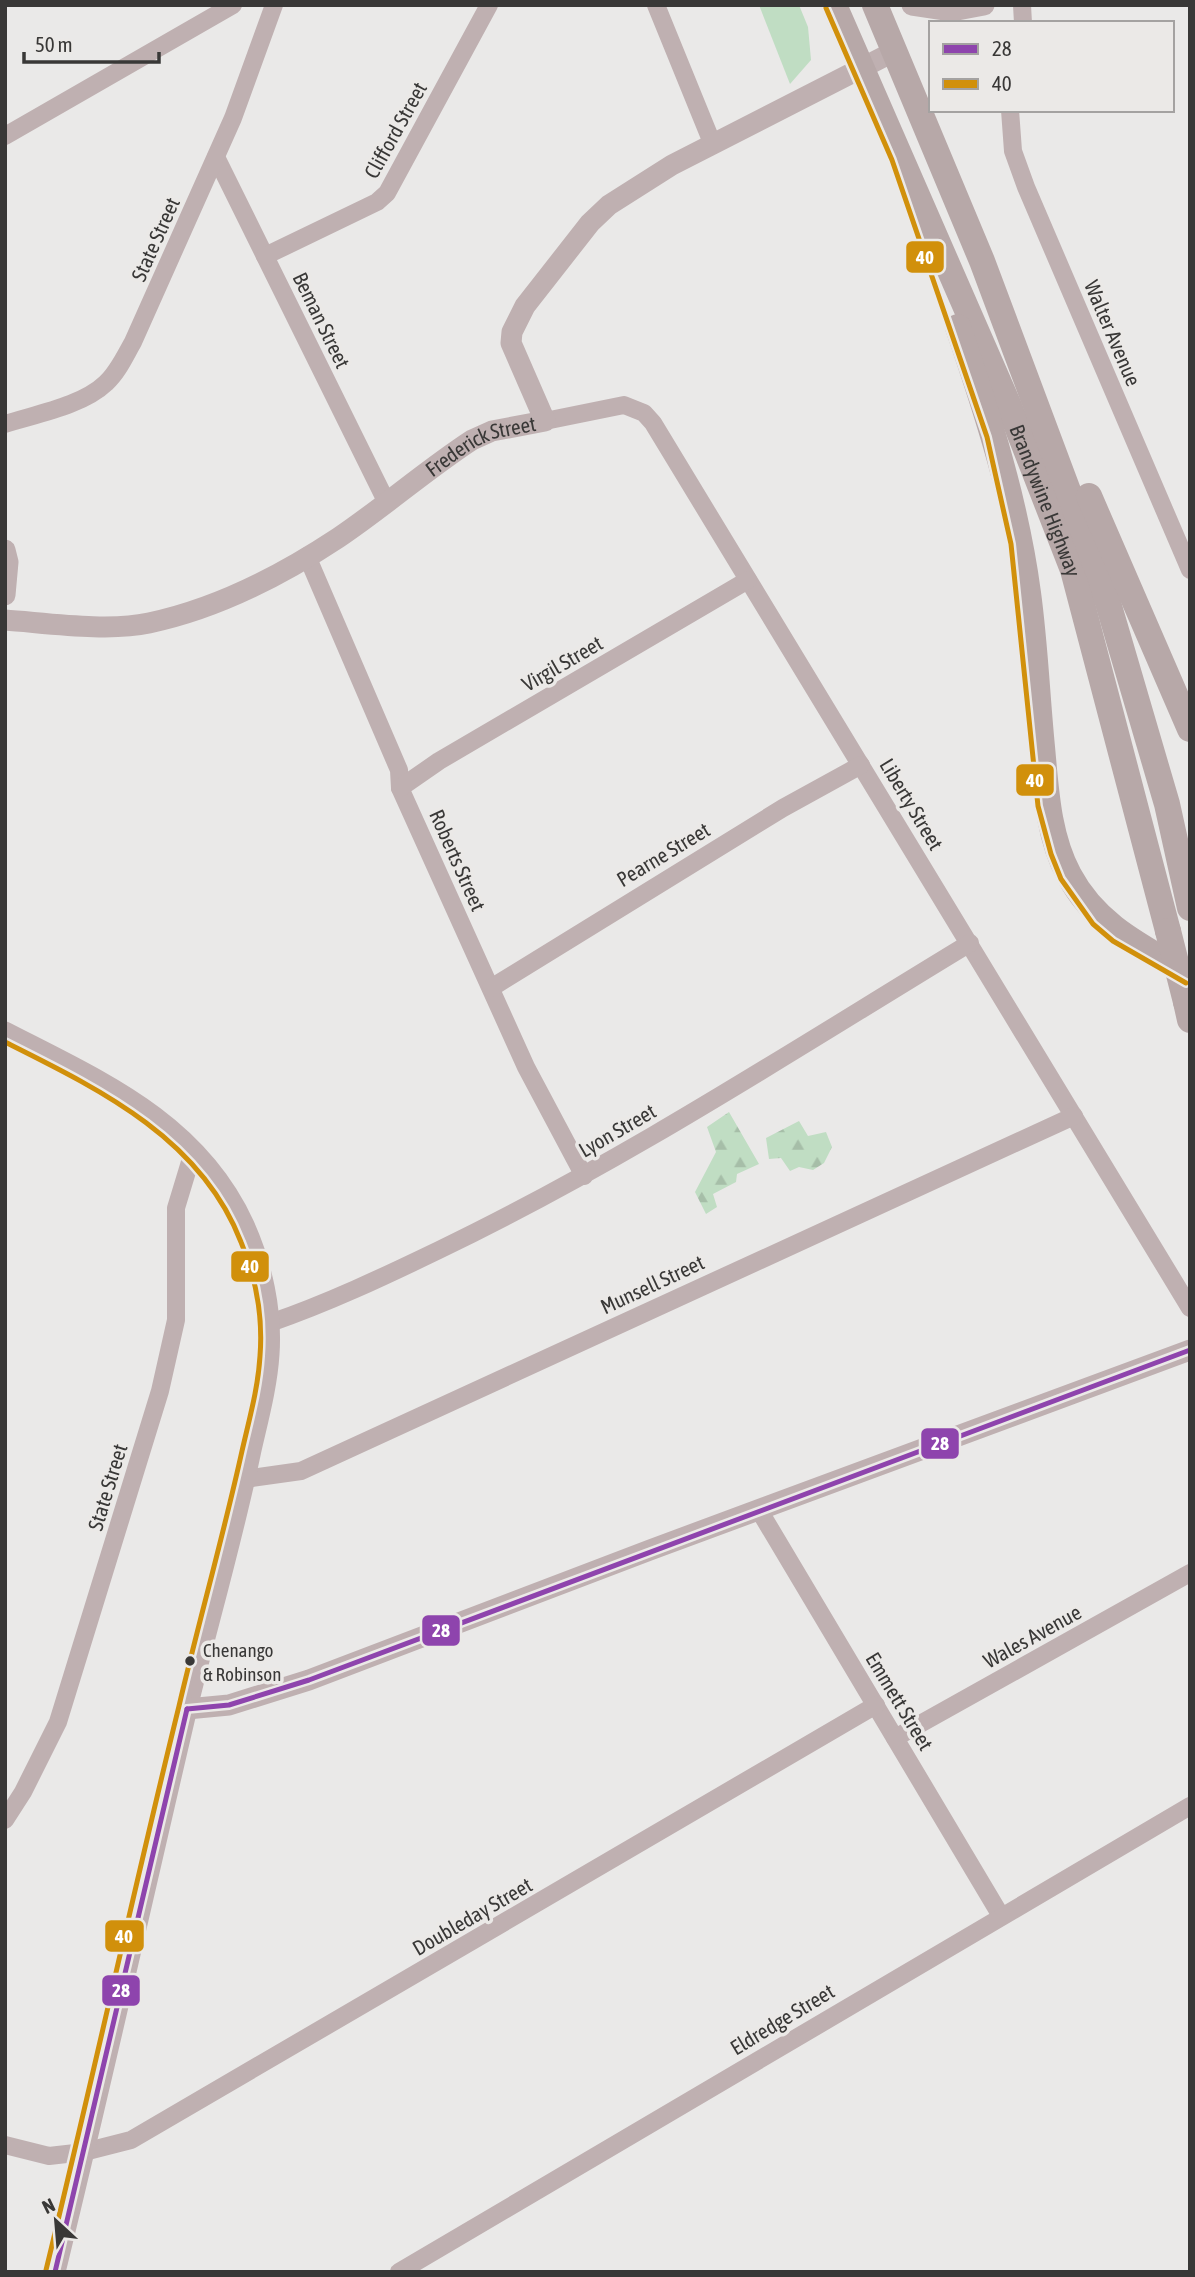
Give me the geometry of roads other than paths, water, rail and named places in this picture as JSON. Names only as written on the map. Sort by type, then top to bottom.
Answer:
[{"type":"main road","name":"Brandywine Highway","points":[[834,5],[1009,406],[1073,570],[1188,1011]]},
{"type":"main road","name":"Brandywine Highway","points":[[875,5],[982,261],[1101,579],[1153,753],[1190,908]]},
{"type":"main road","points":[[900,157],[995,435],[1020,542],[1028,596],[1047,804],[1059,851],[1069,875],[1099,917],[1117,933],[1190,975]]},
{"type":"main road","points":[[982,261],[1190,729]]},
{"type":"street","points":[[5,136],[233,5]]},
{"type":"street","name":"State Street","points":[[5,424],[83,397],[104,385],[117,370],[133,342],[216,157],[274,5]]},
{"type":"street","name":"Clifford Street","points":[[265,256],[383,198],[489,5]]},
{"type":"street","points":[[656,5],[713,145]]},
{"type":"street","points":[[912,5],[952,11],[984,5]]},
{"type":"street","points":[[967,21],[984,5]]},
{"type":"street","name":"Frederick Street","points":[[5,620],[75,626],[147,624],[215,603],[307,556],[387,503],[472,440],[492,431],[545,421],[510,343],[512,332],[525,306],[590,223],[609,205],[672,165],[894,51]]},
{"type":"street","points":[[933,112],[939,158]]},
{"type":"street","name":"Walter Avenue","points":[[1010,112],[1013,152],[1026,187],[1190,570]]},
{"type":"street","name":"Beman Street","points":[[216,157],[387,503]]},
{"type":"street","name":"Liberty Street","points":[[545,421],[624,405],[644,413],[970,943],[1190,1308]]},
{"type":"street","points":[[5,550],[8,562],[5,595]]},
{"type":"street","name":"Roberts Street","points":[[307,556],[399,770],[400,788],[526,1067],[584,1176]]},
{"type":"street","name":"Virgil Street","points":[[400,788],[439,761],[748,580]]},
{"type":"street","name":"Pearne Street","points":[[491,988],[771,815],[861,765]]},
{"type":"street","name":"Lyon Street","points":[[270,1323],[326,1304],[527,1207],[643,1143],[970,943]]},
{"type":"street","points":[[5,1032],[128,1096],[158,1118],[193,1152],[229,1196],[245,1227],[260,1267],[270,1323],[265,1384],[245,1479],[187,1709],[55,2272]]},
{"type":"street","name":"Munsell Street","points":[[245,1479],[301,1471],[1074,1116]]},
{"type":"street","name":"State Street","points":[[5,1821],[23,1793],[58,1722],[160,1391],[176,1320],[176,1208],[193,1152]]},
{"type":"street","points":[[187,1709],[229,1706],[309,1680],[1190,1350]]},
{"type":"street","name":"Emmett Street","points":[[759,1510],[1001,1916]]},
{"type":"street","name":"Wales Avenue","points":[[895,1738],[1190,1573]]},
{"type":"street","name":"Doubleday Street","points":[[5,2144],[49,2156],[84,2152],[131,2140],[876,1705]]},
{"type":"street","name":"Eldredge Street","points":[[399,2272],[1190,1806]]},
{"type":"place","name":"Chenango & Robinson","points":[[190,1661]]}]
